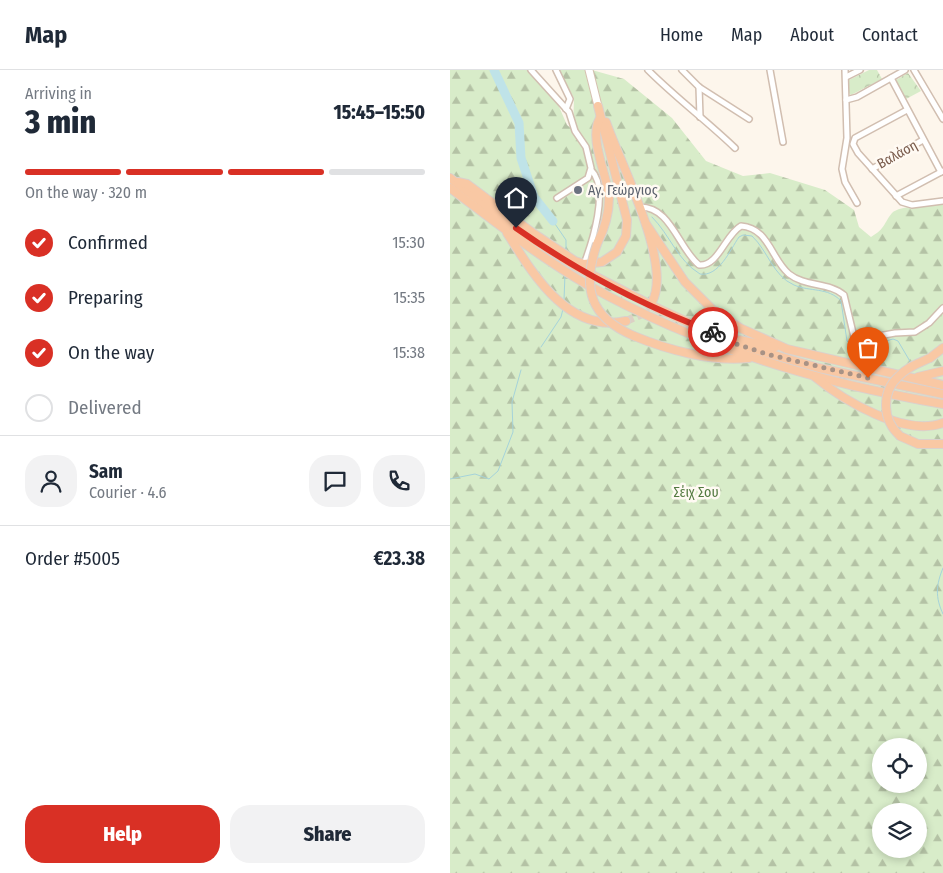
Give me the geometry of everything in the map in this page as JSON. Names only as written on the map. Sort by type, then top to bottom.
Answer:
[{"type":"highway","points":[[579,264],[597,264],[612,257],[621,248],[627,231],[626,216],[598,106]]},
{"type":"highway","points":[[598,106],[646,224],[658,272],[657,290],[652,302]]},
{"type":"highway","points":[[600,118],[597,124],[598,148],[607,184],[609,204],[588,274],[592,298],[606,319],[634,336],[714,358],[732,360],[752,358]]},
{"type":"highway","points":[[452,182],[516,228],[560,254],[659,309],[720,335],[736,344],[802,364],[943,394]]},
{"type":"highway","points":[[452,182],[505,229],[559,267],[672,326],[752,358],[898,397],[943,404]]},
{"type":"highway","points":[[646,224],[679,275],[706,303],[734,325],[782,347],[943,385]]},
{"type":"highway","points":[[505,229],[529,267],[568,309],[599,322],[626,321]]},
{"type":"highway","points":[[720,335],[770,347],[782,347]]},
{"type":"highway","points":[[943,348],[930,358],[902,373],[893,382],[888,392],[887,415],[891,426],[900,436],[918,444],[943,444]]},
{"type":"highway","points":[[909,377],[932,375],[943,371]]},
{"type":"highway","points":[[813,375],[845,399],[901,423],[921,426],[943,423]]},
{"type":"main road","points":[[589,70],[598,106]]},
{"type":"street","points":[[531,70],[566,109],[575,131],[585,145],[591,170],[599,183],[597,213],[592,242],[579,264]]},
{"type":"street","points":[[556,70],[570,99],[566,109]]},
{"type":"street","points":[[648,70],[689,109],[735,148]]},
{"type":"street","points":[[682,70],[699,87],[749,119]]},
{"type":"street","points":[[770,70],[783,142]]},
{"type":"street","points":[[845,70],[847,138],[842,172],[846,185],[857,203]]},
{"type":"street","points":[[846,77],[860,70]]},
{"type":"street","points":[[846,100],[857,97],[905,70]]},
{"type":"street","points":[[914,70],[943,119]]},
{"type":"street","points":[[890,78],[942,171],[896,196]]},
{"type":"street","points":[[699,87],[700,117]]},
{"type":"street","points":[[907,110],[853,140],[856,151],[902,202],[909,205],[943,202]]},
{"type":"street","name":"Βαλάση","points":[[872,169],[923,140]]},
{"type":"street","points":[[558,198],[586,180],[591,170]]},
{"type":"street","points":[[639,207],[648,208],[664,218],[699,265],[706,265],[714,260],[733,231],[741,226],[756,230],[772,248],[787,272],[796,279],[834,289],[844,295],[854,337],[862,339],[895,333],[915,332],[929,323],[943,308]]},
{"type":"green space","name":"Σέιχ Σου","points":[[450,70],[529,70],[557,102],[567,125],[573,130],[574,98],[559,70],[592,70],[624,79],[672,118],[706,161],[743,176],[770,173],[825,190],[854,210],[859,227],[871,237],[882,228],[896,210],[943,204],[943,873],[450,873]]},
{"type":"green space","points":[[869,70],[877,70],[882,79],[851,95],[849,93],[849,80]]},
{"type":"green space","points":[[908,73],[921,91],[906,99],[896,80]]},
{"type":"waterway","points":[[494,70],[519,123],[521,158],[534,197],[553,221]]},
{"type":"waterway","points":[[652,217],[679,255],[700,274],[707,274],[718,267],[739,237],[743,235],[752,236],[781,276],[787,281],[800,287],[825,292],[841,301],[847,341],[852,345],[863,348],[893,339],[898,341],[911,363]]},
{"type":"waterway","points":[[553,221],[566,240],[566,250]]},
{"type":"waterway","points":[[564,300],[565,274]]},
{"type":"waterway","points":[[541,347],[561,317],[563,309]]},
{"type":"waterway","points":[[450,479],[475,474],[489,479],[498,471],[513,432],[512,402],[521,370]]},
{"type":"waterway","points":[[943,568],[937,591],[943,614]]},
{"type":"tunnel","points":[[626,321],[640,315],[652,302]]},
{"type":"way so far","points":[[713,332],[736,344],[770,355],[868,378]]},
{"type":"place","name":"Αγ. Γεώργιος","points":[[578,190]]},
{"type":"route","points":[[516,228],[547,250],[606,283],[659,309],[713,332]]}]
